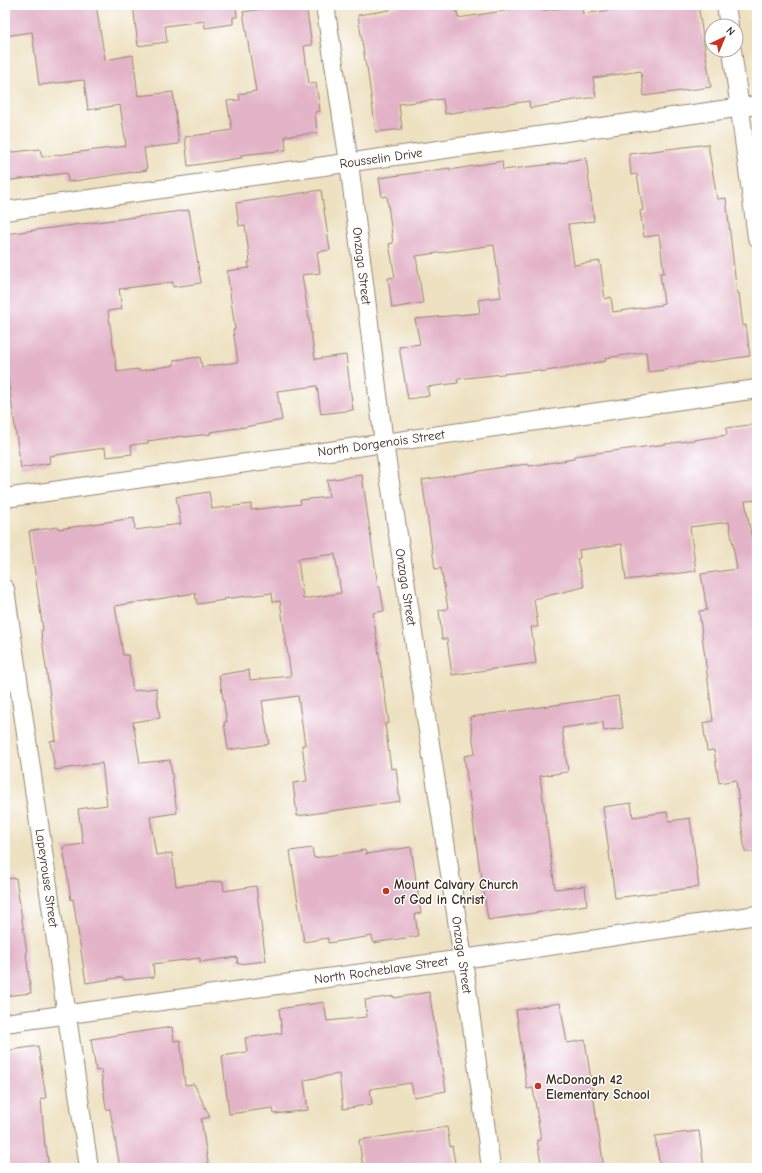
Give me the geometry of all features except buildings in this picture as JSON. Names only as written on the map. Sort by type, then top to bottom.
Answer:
[{"type":"street","name":"Onzaga Street","points":[[326,5],[349,163],[384,443],[463,959],[491,1168]]},
{"type":"street","points":[[726,5],[728,18]]},
{"type":"street","points":[[734,58],[748,106],[757,237]]},
{"type":"street","name":"Rousselin Drive","points":[[5,211],[748,106]]},
{"type":"street","name":"North Dorgenois Street","points":[[5,498],[757,389]]},
{"type":"street","name":"Lapeyrouse Street","points":[[5,589],[89,1168]]},
{"type":"street","name":"North Rocheblave Street","points":[[5,1023],[463,959],[757,915]]},
{"type":"place","name":"Mount Calvary Church of God in Christ","points":[[386,891]]},
{"type":"place","name":"McDonogh 42 Elementary School","points":[[538,1086]]}]
